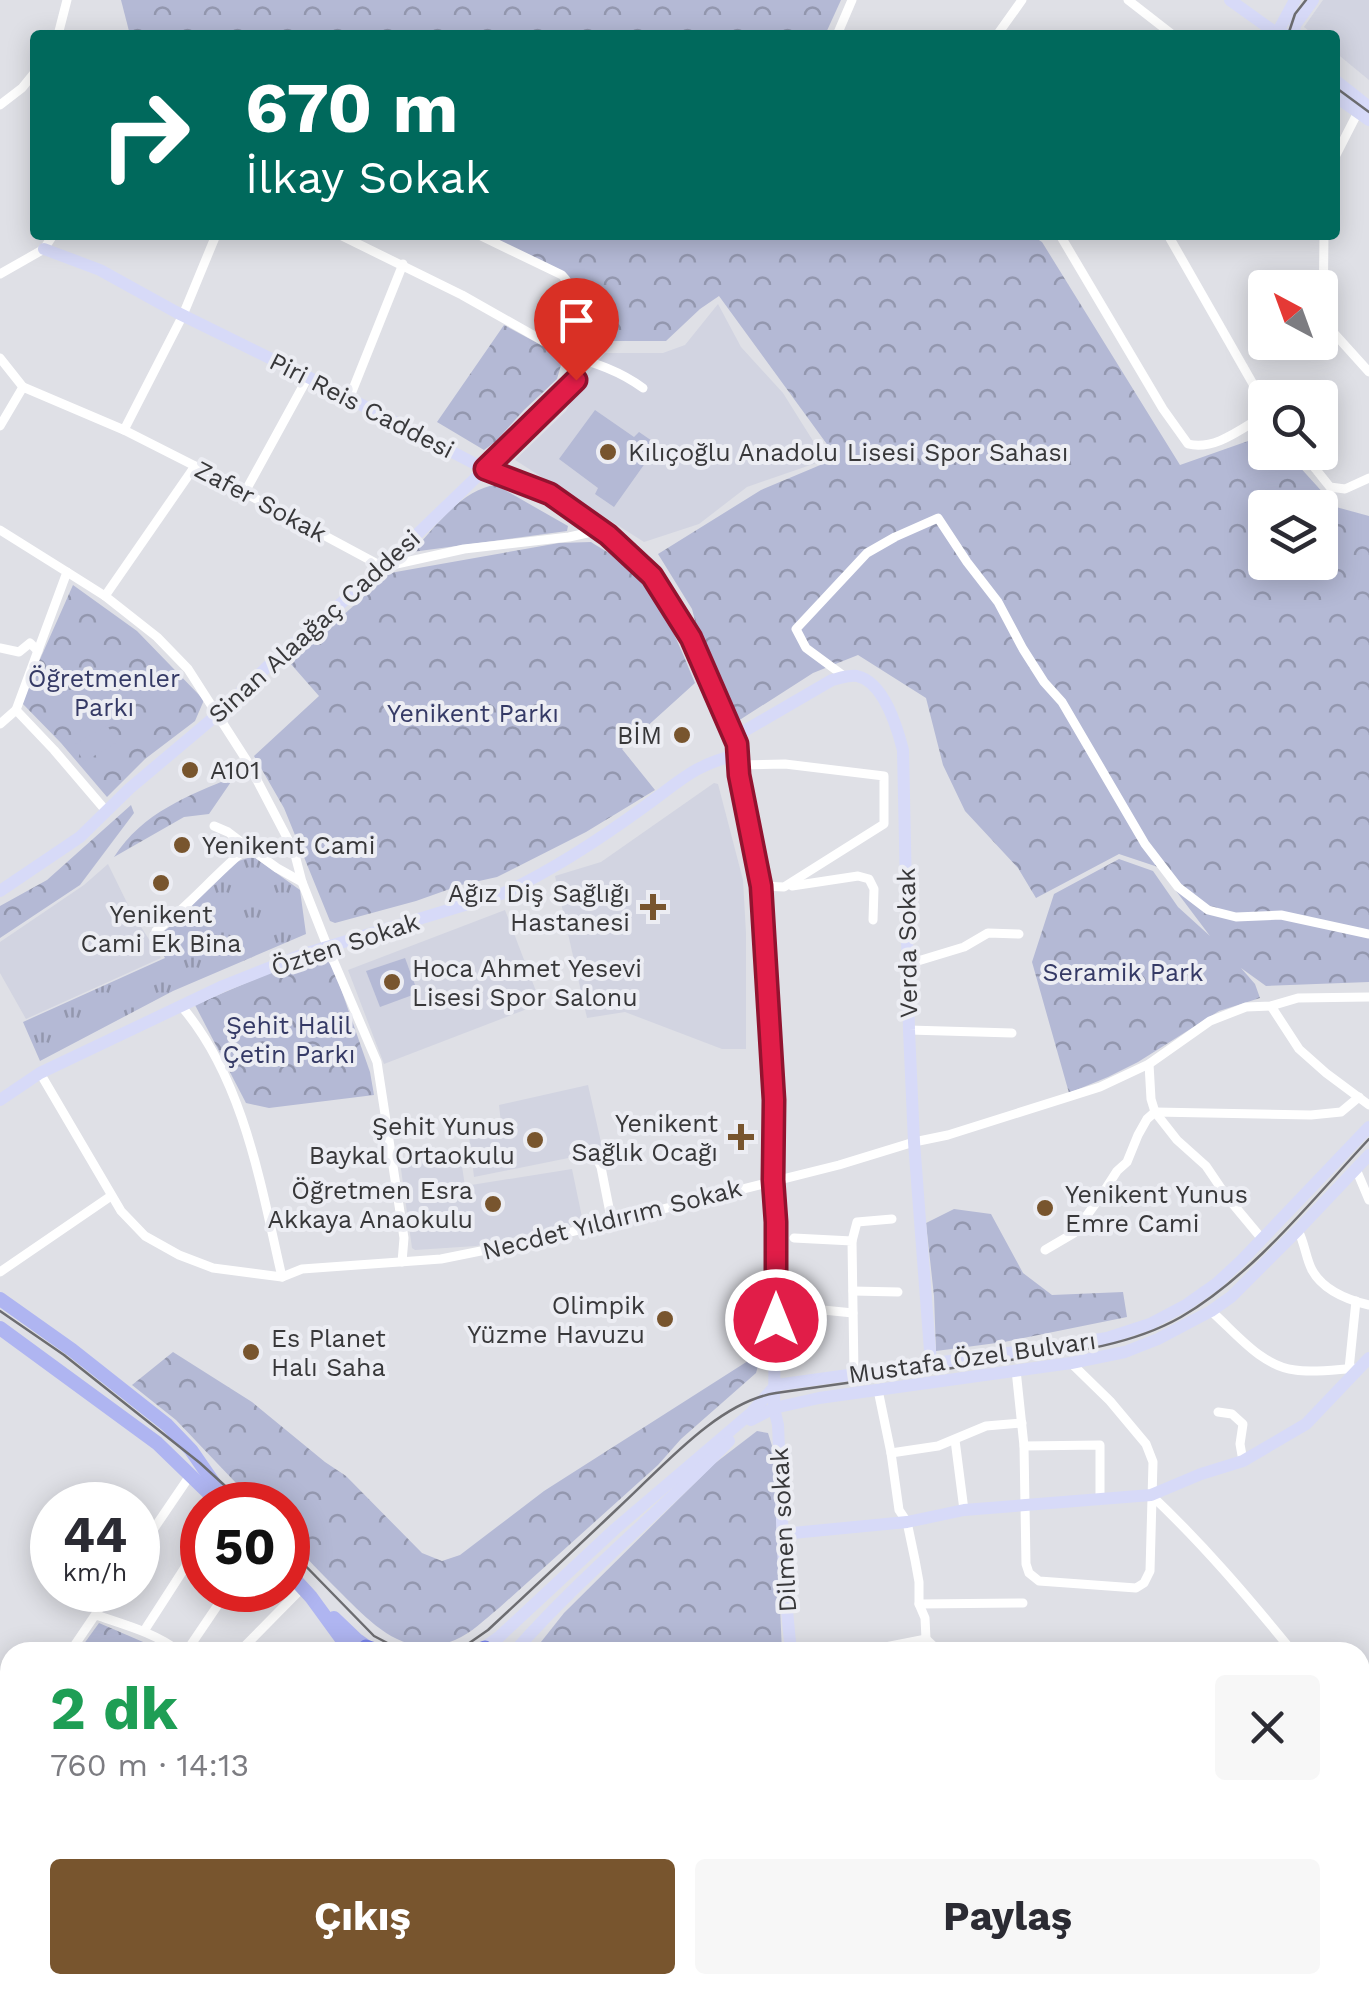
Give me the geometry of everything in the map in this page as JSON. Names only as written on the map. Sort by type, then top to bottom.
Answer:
[{"type":"main road","points":[[1230,0],[1281,30]]},
{"type":"main road","points":[[1287,30],[1296,0]]},
{"type":"main road","points":[[1288,30],[1313,0]]},
{"type":"main road","points":[[1340,86],[1365,113]]},
{"type":"main road","points":[[1340,99],[1365,113]]},
{"type":"main road","name":"Piri Reis Caddesi","points":[[44,249],[100,270],[485,469],[550,494],[602,530],[652,576],[691,638],[734,737],[761,886],[774,1100],[774,1408]]},
{"type":"main road","name":"Sinan Alaağaç Caddesi","points":[[0,891],[54,856],[107,812],[128,789],[383,567],[485,469]]},
{"type":"main road","points":[[734,737],[844,676]]},
{"type":"main road","name":"Verda Sokak","points":[[844,676],[855,676],[875,688],[896,724],[904,750],[909,1030],[931,1364]]},
{"type":"main road","name":"Özten Sokak","points":[[0,1100],[40,1072],[223,986],[304,954],[504,893],[586,846],[686,775],[714,760],[738,760]]},
{"type":"main road","name":"Mustafa Özel Bulvarı","points":[[776,1385],[1108,1338],[1150,1324],[1216,1284],[1369,1127]]},
{"type":"main road","name":"Mustafa Özel Bulvarı","points":[[774,1408],[818,1398],[1071,1363],[1124,1352],[1158,1339],[1231,1297],[1369,1155]]},
{"type":"main road","points":[[0,1299],[167,1426],[191,1450],[213,1482]]},
{"type":"main road","points":[[0,1328],[156,1443],[199,1482]]},
{"type":"main road","points":[[782,1534],[907,1522],[1026,1503],[1152,1495],[1243,1461],[1306,1424],[1359,1365]]},
{"type":"main road","points":[[489,1642],[751,1413],[776,1385]]},
{"type":"main road","points":[[523,1642],[564,1597],[679,1493],[746,1424],[774,1408]]},
{"type":"main road","name":"Dilmen sokak","points":[[774,1408],[790,1642]]},
{"type":"main road","points":[[310,1595],[359,1642]]},
{"type":"street","points":[[59,30],[67,0]]},
{"type":"street","points":[[839,30],[852,0]]},
{"type":"street","points":[[1001,30],[1022,0]]},
{"type":"street","points":[[1128,0],[1166,30]]},
{"type":"street","points":[[0,105],[30,78]]},
{"type":"street","points":[[1340,150],[1365,113]]},
{"type":"street","points":[[0,274],[44,249],[49,240]]},
{"type":"street","points":[[124,430],[183,315],[214,240]]},
{"type":"street","points":[[351,240],[503,316],[568,355],[604,366],[643,388]]},
{"type":"street","points":[[485,469],[576,380],[568,355],[577,322],[572,284],[562,274],[491,240]]},
{"type":"street","points":[[1063,240],[1188,444],[1214,444],[1248,425]]},
{"type":"street","points":[[1171,240],[1250,380]]},
{"type":"street","points":[[1324,240],[1323,321],[1369,372]]},
{"type":"street","points":[[349,399],[403,264]]},
{"type":"street","name":"Zafer Sokak","points":[[0,358],[23,387],[124,430],[383,567]]},
{"type":"street","points":[[245,492],[308,377]]},
{"type":"street","points":[[0,426],[23,387]]},
{"type":"street","points":[[105,596],[195,466]]},
{"type":"street","points":[[1317,470],[1330,486],[1345,488],[1369,478]]},
{"type":"street","points":[[844,676],[806,648],[796,629],[867,553],[938,518],[998,602],[1023,650],[1062,702],[1145,844],[1178,887],[1208,910],[1236,917],[1281,914],[1369,934]]},
{"type":"street","points":[[0,530],[105,596],[157,637],[188,670],[247,761],[294,851],[302,882],[377,1062],[404,1238],[402,1262]]},
{"type":"street","points":[[383,567],[464,549],[602,530]]},
{"type":"street","points":[[0,724],[16,710],[67,572]]},
{"type":"street","points":[[0,648],[19,652],[30,643],[38,651]]},
{"type":"street","points":[[16,710],[107,812]]},
{"type":"street","points":[[738,760],[884,776],[884,824],[784,887]]},
{"type":"street","points":[[214,826],[302,882]]},
{"type":"street","points":[[156,931],[184,910],[248,847]]},
{"type":"street","points":[[761,886],[869,878],[874,890],[873,920]]},
{"type":"street","points":[[908,964],[964,947],[988,933],[1019,934]]},
{"type":"street","name":"Necdet Yıldırım Sokak","points":[[40,1072],[111,1196],[128,1221],[145,1236],[179,1256],[213,1268],[282,1277],[302,1269],[441,1260],[612,1223],[854,1161],[1100,1087],[1149,1064],[1210,1022],[1246,1006],[1271,1006],[1298,998],[1369,997]]},
{"type":"street","points":[[1271,1006],[1299,1048],[1326,1074],[1369,1105]]},
{"type":"street","points":[[182,1007],[220,1064],[238,1107],[282,1277]]},
{"type":"street","points":[[909,1030],[1012,1033]]},
{"type":"street","points":[[1149,1064],[1151,1099],[1156,1112],[1206,1166],[1262,1239]]},
{"type":"street","points":[[1044,1250],[1074,1233],[1117,1171],[1128,1162],[1138,1136],[1156,1112],[1310,1115],[1341,1112],[1360,1097]]},
{"type":"street","points":[[594,1153],[601,1167],[612,1223]]},
{"type":"street","points":[[1356,1169],[1369,1200]]},
{"type":"street","points":[[0,1272],[111,1196]]},
{"type":"street","points":[[854,1374],[852,1240],[857,1222],[892,1220]]},
{"type":"street","points":[[1298,1230],[1306,1245],[1310,1268],[1321,1283],[1340,1296],[1369,1305]]},
{"type":"street","points":[[794,1238],[852,1240]]},
{"type":"street","points":[[853,1291],[898,1292]]},
{"type":"street","points":[[1212,1311],[1265,1360],[1297,1371],[1359,1365],[1356,1302]]},
{"type":"street","points":[[803,1308],[853,1313]]},
{"type":"street","points":[[1016,1370],[1024,1446],[1026,1564],[1030,1573],[1039,1581],[1136,1588],[1150,1571],[1152,1462],[1146,1444],[1071,1363]]},
{"type":"street","points":[[878,1390],[900,1510],[907,1522],[919,1582],[926,1638],[930,1642]]},
{"type":"street","points":[[1218,1412],[1232,1414],[1244,1424],[1240,1444],[1243,1461]]},
{"type":"street","points":[[891,1453],[938,1446],[986,1426],[1022,1423]]},
{"type":"street","points":[[955,1440],[964,1510]]},
{"type":"street","points":[[1024,1446],[1100,1445],[1100,1500]]},
{"type":"street","points":[[160,1520],[191,1474]]},
{"type":"street","points":[[1152,1495],[1232,1577],[1285,1642]]},
{"type":"street","points":[[144,1632],[180,1572]]},
{"type":"street","points":[[919,1604],[1023,1603]]},
{"type":"street","points":[[77,1642],[98,1612]]},
{"type":"street","points":[[190,1642],[212,1612]]},
{"type":"street","points":[[251,1642],[285,1612]]},
{"type":"street","points":[[96,1615],[166,1642]]},
{"type":"street","points":[[907,1642],[926,1638]]},
{"type":"shaded area","points":[[1323,0],[1369,0],[1369,80],[1340,56],[1340,30],[1304,27]]},
{"type":"shaded area","points":[[718,304],[741,347],[783,393],[825,460],[747,487],[699,524],[644,542],[515,460],[566,411],[585,377],[605,353],[663,353],[685,345]]},
{"type":"shaded area","name":"Ağız Diş Sağlığı Hastanesi","points":[[714,783],[718,784],[743,880],[746,1049],[722,1049],[625,1012],[587,1018],[555,876],[601,862]]},
{"type":"shaded area","points":[[108,864],[132,913],[161,958],[26,1019],[0,973],[0,942]]},
{"type":"shaded area","points":[[505,910],[539,999],[535,1006],[384,1064],[348,970]]},
{"type":"shaded area","name":"Şehit Yunus Baykal Ortaokulu","points":[[588,1085],[603,1151],[474,1177],[468,1128],[501,1123],[499,1105]]},
{"type":"shaded area","name":"Öğretmen Esra Akkaya Anaokulu","points":[[460,1153],[465,1186],[572,1169],[583,1222],[476,1246],[415,1250],[400,1162]]},
{"type":"green space","points":[[121,0],[841,0],[827,30],[129,30]]},
{"type":"green space","name":"Seramik Park","points":[[494,240],[1042,242],[1180,465],[1248,441],[1248,470],[1302,470],[1321,490],[1248,490],[1248,580],[1338,580],[1338,508],[1369,516],[1369,982],[1266,986],[1241,968],[1255,984],[1260,998],[1219,1011],[1138,1062],[1069,1093],[1032,962],[1054,894],[1119,859],[1153,871],[1178,907],[1210,936],[1158,867],[1119,854],[1036,898],[1018,868],[965,811],[943,765],[926,698],[858,655],[813,673],[738,721],[698,632],[692,609],[658,554],[761,490],[837,458],[719,296],[666,341],[606,341],[576,371],[568,355],[577,322],[571,284]]},
{"type":"green space","points":[[504,325],[554,352],[561,365],[557,379],[484,450],[437,422]]},
{"type":"green space","name":"Kılıçoğlu Anadolu Lisesi Spor Sahası","points":[[595,410],[634,437],[639,432],[658,445],[614,507],[595,494],[598,488],[559,459]]},
{"type":"green space","points":[[496,485],[568,526],[567,531],[412,552],[460,502]]},
{"type":"green space","name":"Yenikent Parkı","points":[[591,542],[625,564],[648,590],[667,620],[695,683],[622,749],[655,790],[586,832],[497,877],[335,923],[330,921],[284,808],[254,756],[319,696],[290,663],[390,573],[559,543]]},
{"type":"green space","name":"Öğretmenler Parkı","points":[[73,585],[137,631],[204,700],[195,721],[145,759],[107,797],[21,702]]},
{"type":"green space","points":[[107,725],[117,742],[84,762],[74,745]]},
{"type":"green space","points":[[235,776],[209,814],[184,817],[114,857],[153,817]]},
{"type":"green space","points":[[131,805],[134,813],[80,885],[0,938],[0,906],[47,880]]},
{"type":"green space","points":[[254,857],[300,890],[306,934],[173,991],[40,1061],[23,1022],[165,958],[154,940],[226,869]]},
{"type":"green space","name":"Şehit Halil Çetin Parkı","points":[[309,956],[326,959],[334,969],[370,1072],[374,1095],[269,1108],[246,1103],[195,1005]]},
{"type":"green space","name":"Hoca Ahmet Yesevi Lisesi Spor Salonu","points":[[405,958],[418,993],[380,1007],[366,971]]},
{"type":"green space","points":[[954,1209],[991,1214],[1023,1273],[1052,1295],[1123,1292],[1127,1317],[1004,1342],[936,1351],[926,1223]]},
{"type":"green space","points":[[173,1352],[252,1402],[346,1476],[422,1553],[442,1561],[460,1555],[544,1491],[762,1352],[756,1373],[681,1439],[658,1465],[473,1630],[447,1642],[404,1642],[392,1636],[366,1617],[310,1561],[310,1482],[235,1482],[176,1420],[132,1385]]},
{"type":"green space","points":[[757,1431],[768,1433],[773,1449],[782,1642],[541,1642],[564,1613],[714,1464]]},
{"type":"green space","points":[[99,1623],[143,1642],[85,1642]]},
{"type":"tram line","points":[[1290,30],[1306,0]]},
{"type":"tram line","points":[[1340,91],[1369,112]]},
{"type":"tram line","points":[[471,1642],[690,1440],[732,1409],[776,1393],[1087,1349],[1159,1328],[1207,1300],[1257,1258],[1369,1139]]},
{"type":"tram line","points":[[0,1311],[64,1355],[221,1482]]},
{"type":"tram line","points":[[310,1571],[374,1636],[385,1642]]},
{"type":"place","name":"Kılıçoğlu Anadolu Lisesi Spor Sahası","points":[[608,452]]},
{"type":"place","name":"BİM","points":[[682,735]]},
{"type":"place","name":"A101","points":[[190,770]]},
{"type":"place","name":"Yenikent Cami","points":[[182,845]]},
{"type":"place","name":"Yenikent Cami Ek Bina","points":[[161,883]]},
{"type":"place","name":"Ağız Diş Sağlığı Hastanesi","points":[[653,907]]},
{"type":"place","name":"Hoca Ahmet Yesevi Lisesi Spor Salonu","points":[[392,982]]},
{"type":"place","name":"Yenikent Sağlık Ocağı","points":[[741,1137]]},
{"type":"place","name":"Şehit Yunus Baykal Ortaokulu","points":[[535,1140]]},
{"type":"place","name":"Öğretmen Esra Akkaya Anaokulu","points":[[493,1204]]},
{"type":"place","name":"Yenikent Yunus Emre Cami","points":[[1045,1208]]},
{"type":"place","name":"Olimpik Yüzme Havuzu","points":[[665,1319]]},
{"type":"place","name":"Es Planet Halı Saha","points":[[251,1352]]},
{"type":"route","points":[[576,380],[485,469],[550,494],[608,535],[652,576],[691,638],[737,744],[739,775],[761,886],[774,1100],[776,1320]]}]
